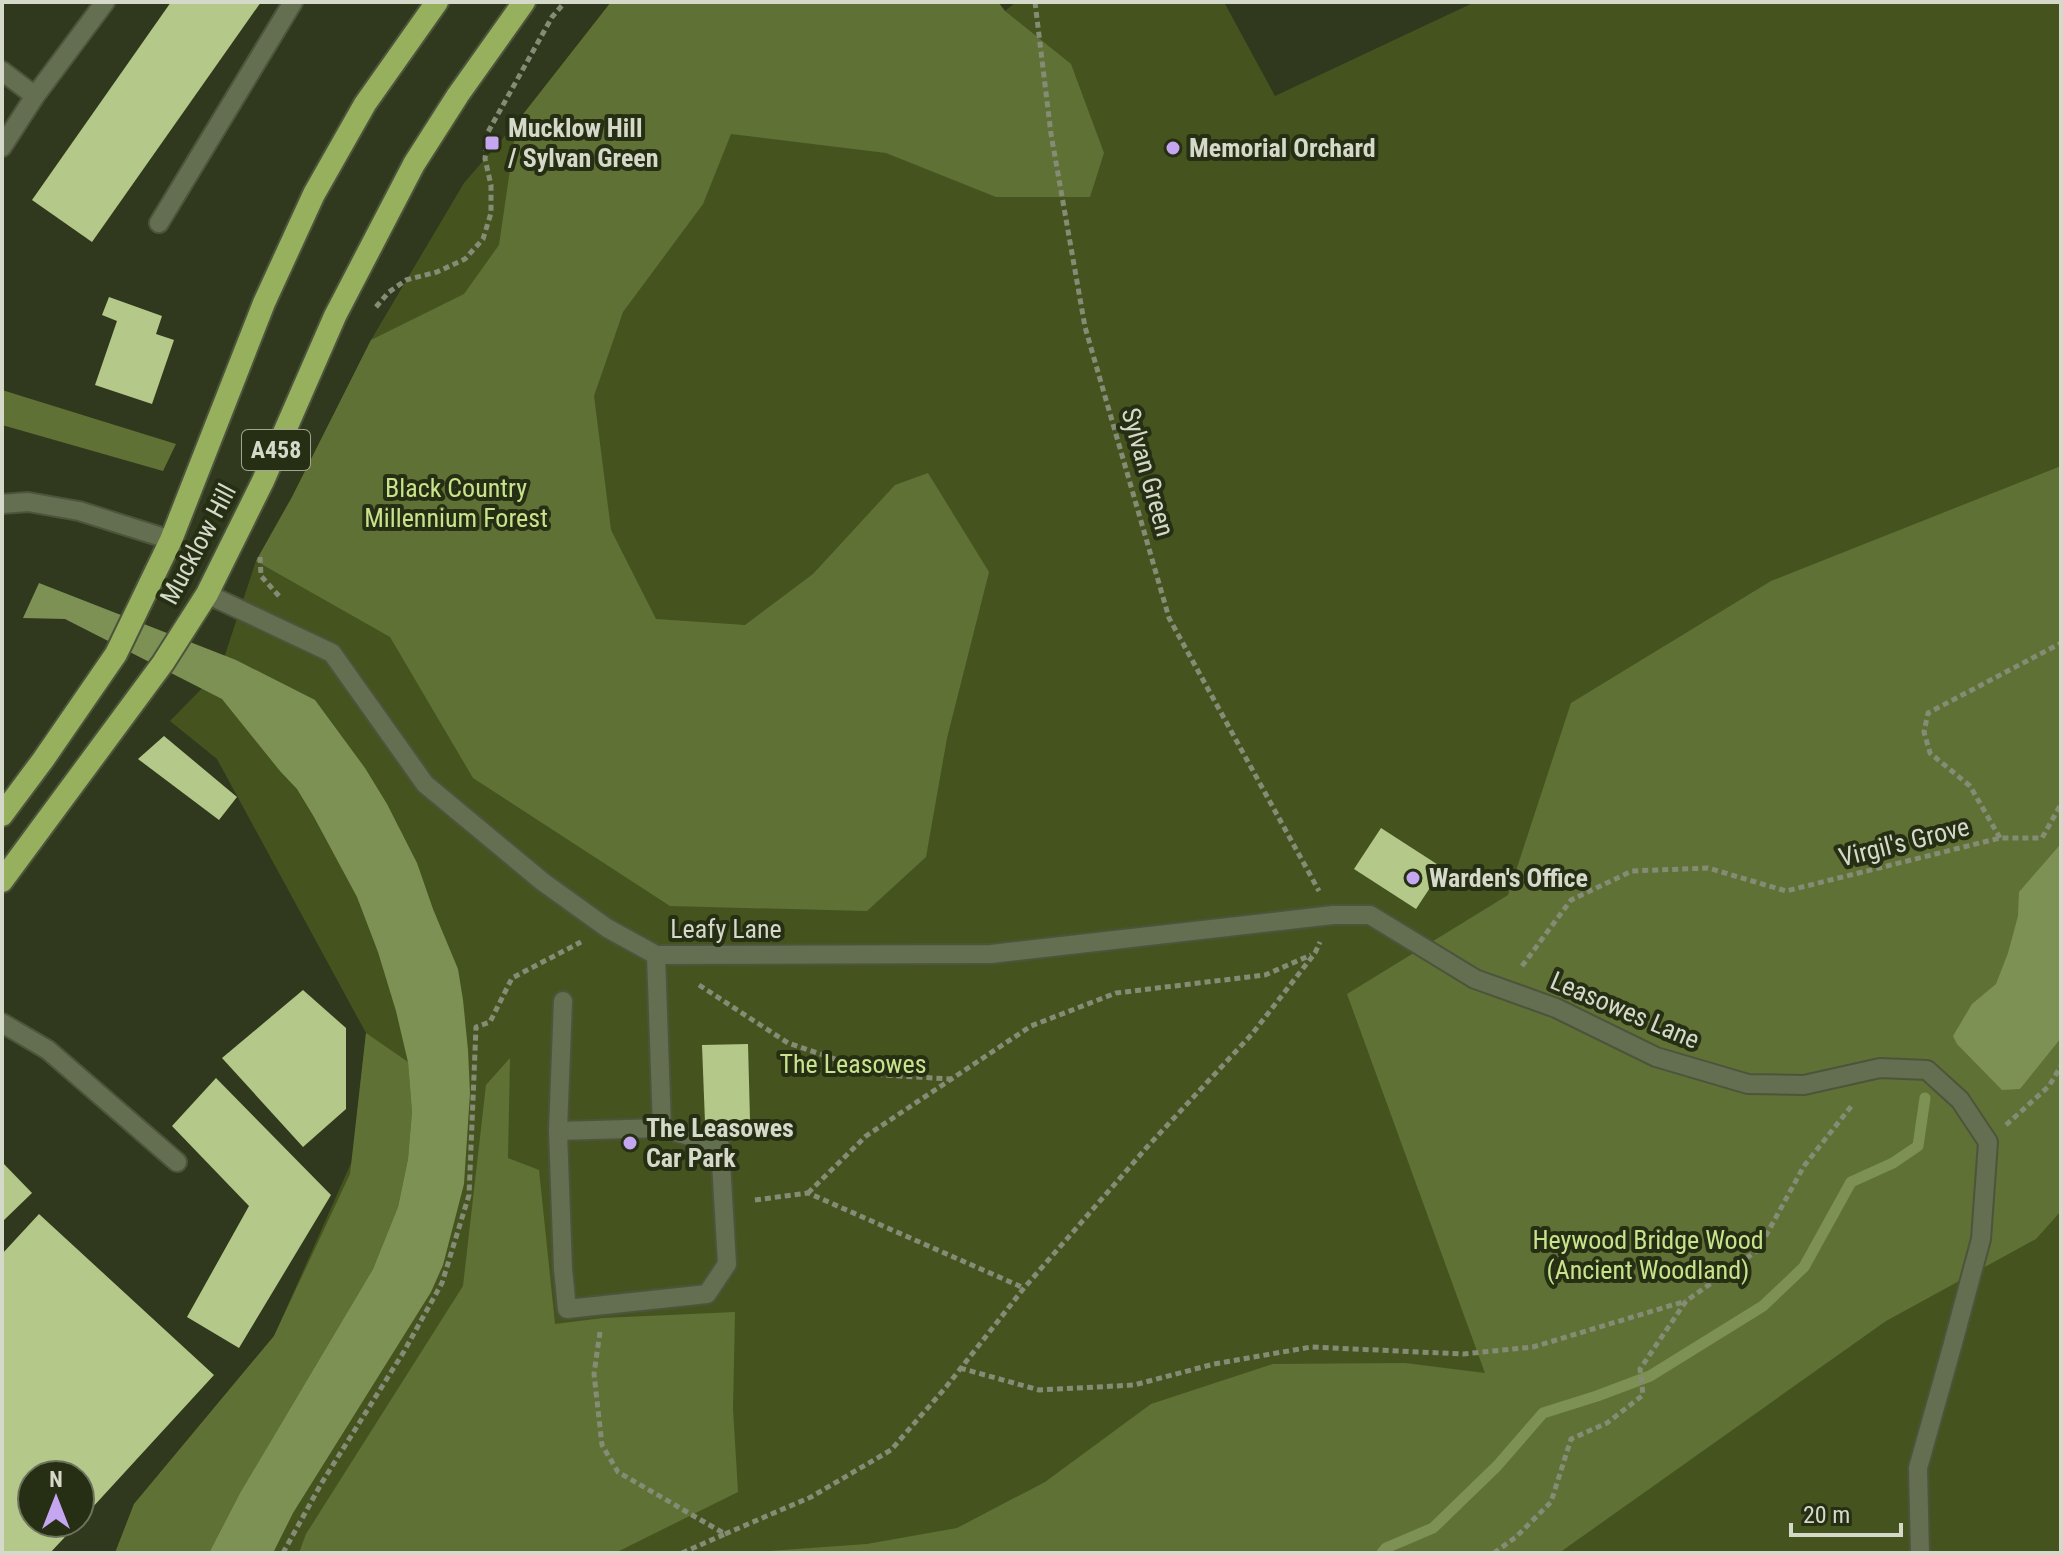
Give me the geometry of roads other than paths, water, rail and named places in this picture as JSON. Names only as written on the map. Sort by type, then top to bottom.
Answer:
[{"type":"highway","name":"Mucklow Hill","points":[[2,815],[116,654],[171,540],[264,303],[314,194],[365,104],[437,2]]},
{"type":"highway","name":"Mucklow Hill","points":[[2,881],[163,663],[207,594],[263,481],[335,316],[414,164],[524,2]]},
{"type":"lane","points":[[2,147],[35,96],[105,2]]},
{"type":"lane","points":[[159,223],[293,2]]},
{"type":"lane","points":[[2,71],[35,96]]},
{"type":"lane","points":[[2,504],[28,502],[79,511],[171,540]]},
{"type":"lane","name":"Leafy Lane","points":[[207,594],[332,653],[425,784],[543,882],[607,928],[656,955],[991,954],[1333,915]]},
{"type":"lane","name":"Leasowes Lane","points":[[1333,915],[1370,915],[1475,979],[1556,1008],[1656,1057],[1748,1084],[1804,1085],[1880,1068],[1927,1070],[1960,1100],[1988,1142],[1981,1239],[1918,1468],[1920,1553]]},
{"type":"lane","points":[[656,955],[662,1128]]},
{"type":"lane","points":[[558,1131],[662,1128],[720,1145],[727,1264],[707,1294],[567,1309],[558,1131],[563,1001]]},
{"type":"lane","points":[[2,1023],[48,1050],[177,1162]]},
{"type":"waterway","points":[[1382,1553],[1386,1548],[1433,1528],[1497,1466],[1543,1413],[1650,1376],[1763,1306],[1804,1267],[1851,1182],[1893,1163],[1918,1146],[1925,1098]]},
{"type":"place","name":"Mucklow Hill / Sylvan Green","points":[[492,143]]},
{"type":"place","name":"Memorial Orchard","points":[[1173,148]]},
{"type":"place","name":"Warden's Office","points":[[1413,878]]},
{"type":"place","name":"The Leasowes Car Park","points":[[630,1143]]},
{"type":"park label","name":"Black Country Millennium Forest","points":[[456,503]]},
{"type":"park label","name":"The Leasowes","points":[[853,1064]]},
{"type":"park label","name":"Heywood Bridge Wood (Ancient Woodland)","points":[[1648,1255]]}]
